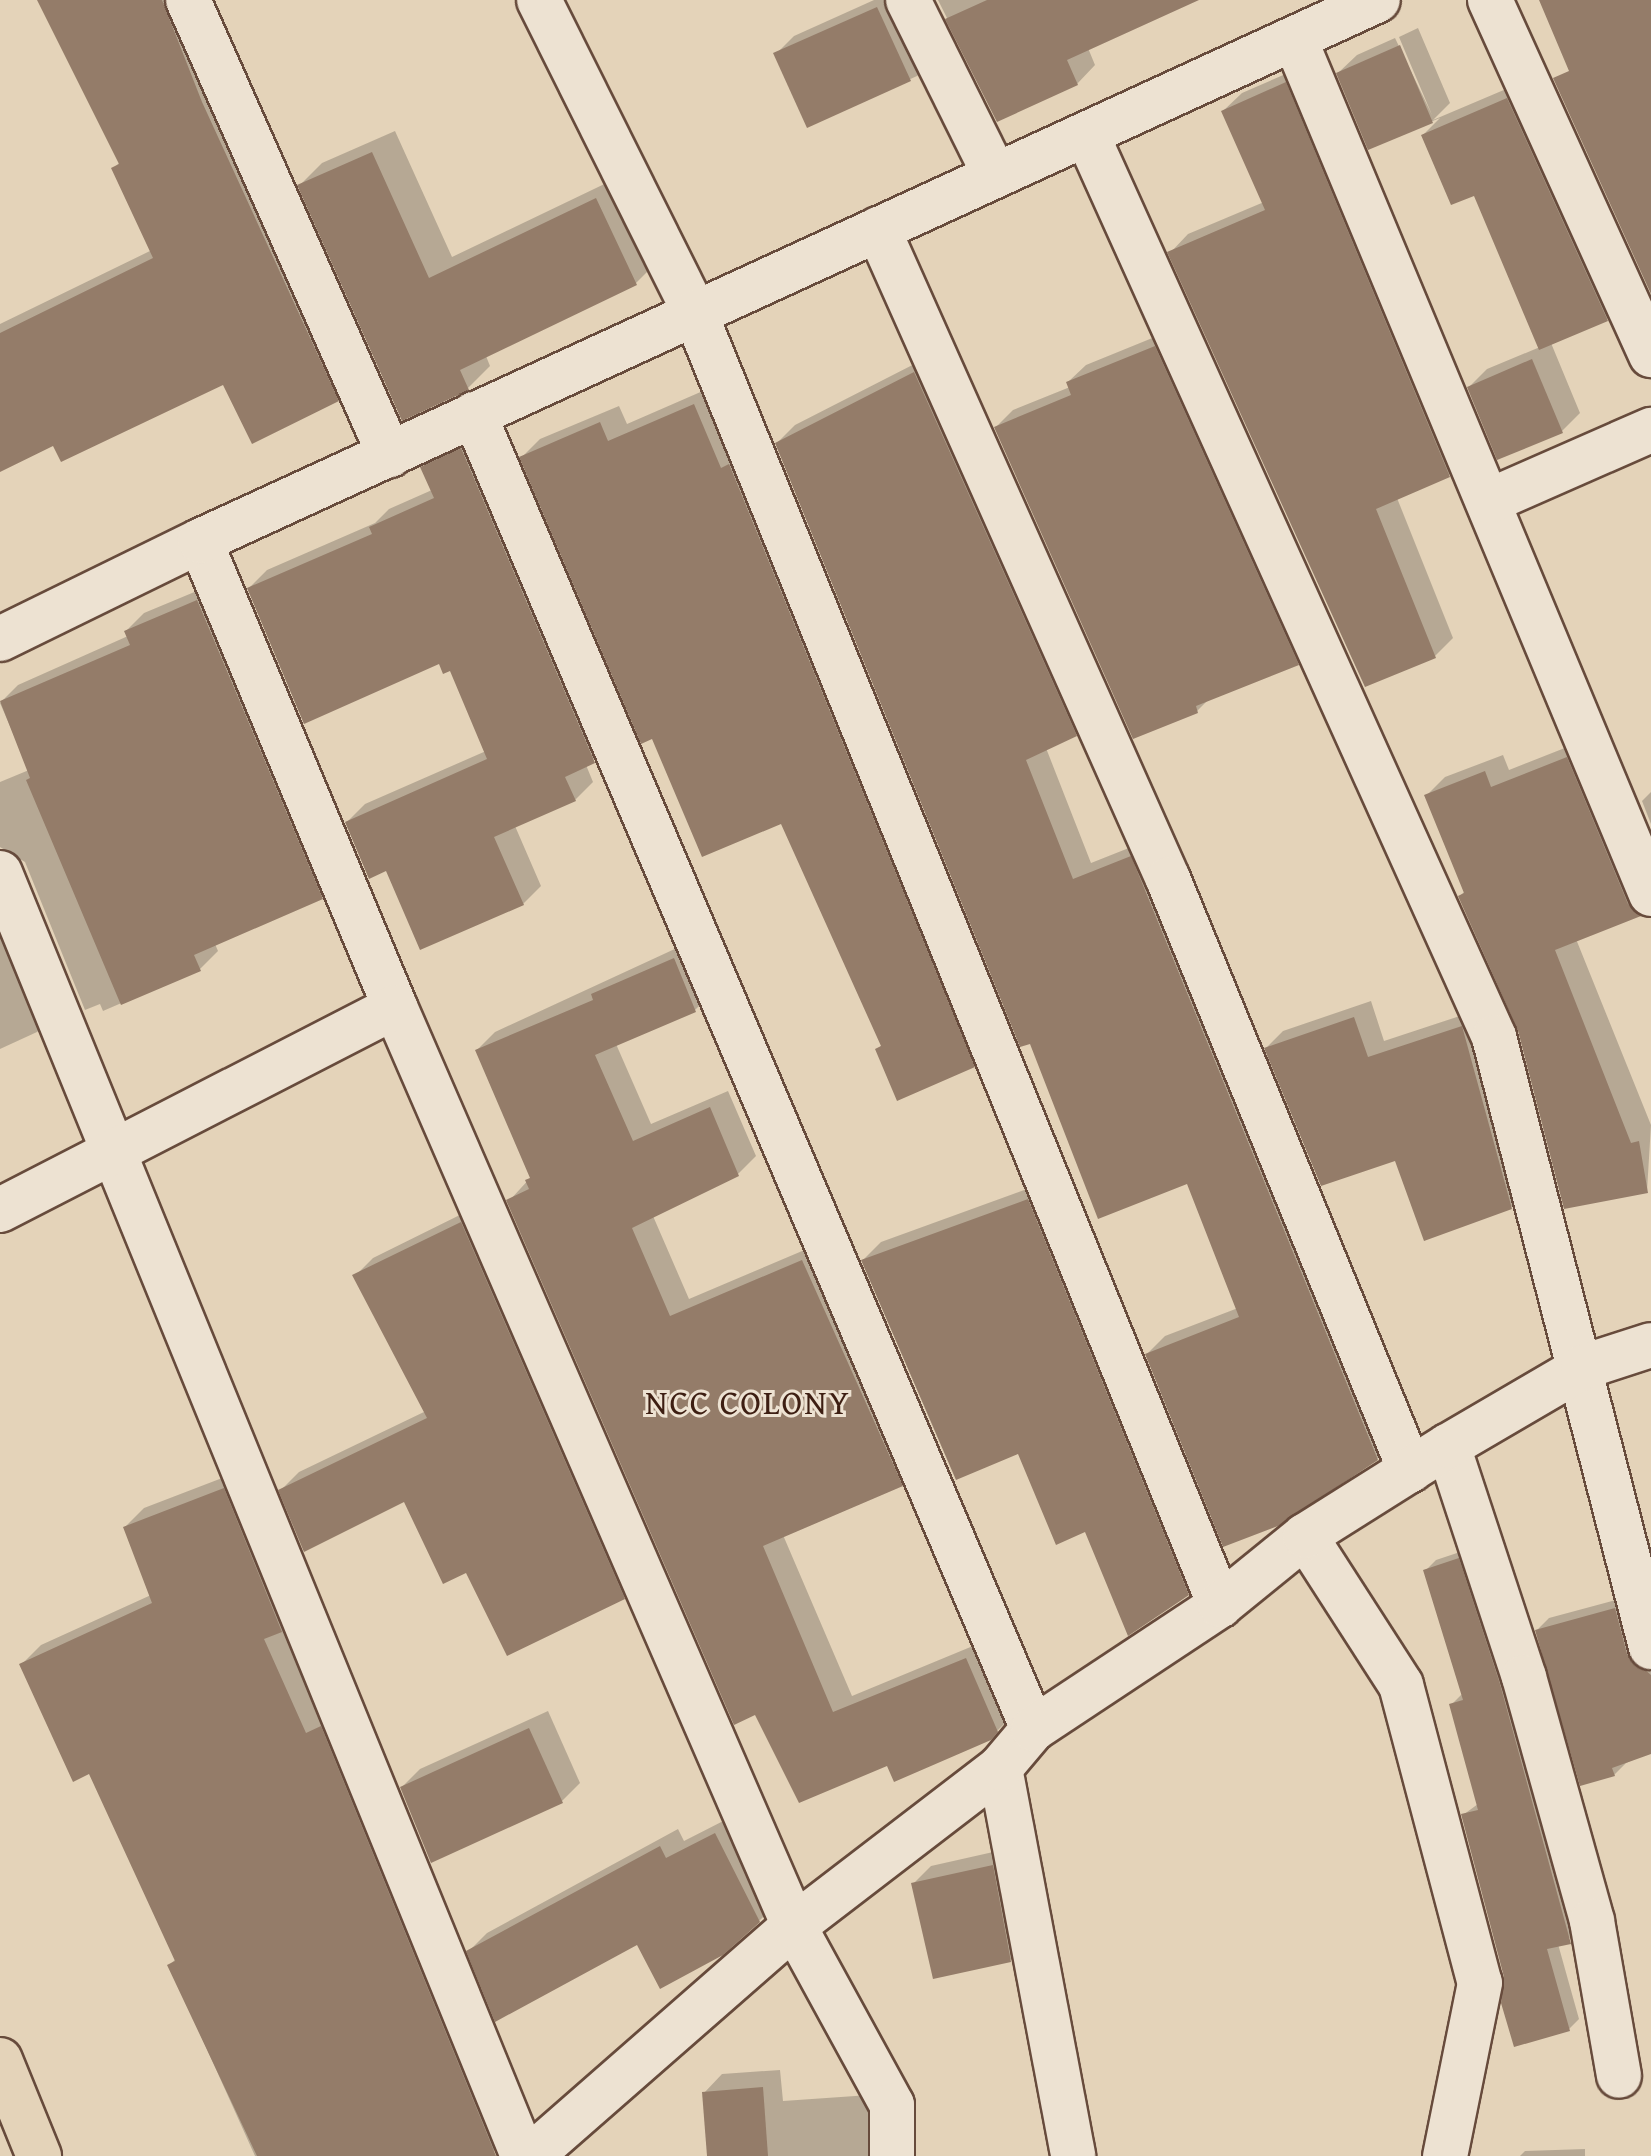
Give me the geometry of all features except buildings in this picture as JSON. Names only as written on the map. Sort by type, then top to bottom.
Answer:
[{"type":"main road","points":[[0,2060],[39,2156]]},
{"type":"street","points":[[188,0],[390,455]]},
{"type":"street","points":[[539,0],[695,313],[1220,1605]]},
{"type":"street","points":[[908,0],[995,175]]},
{"type":"street","points":[[0,639],[200,541],[995,175],[1296,42],[1378,0]]},
{"type":"street","points":[[1490,0],[1651,355]]},
{"type":"street","points":[[1296,42],[1651,894]]},
{"type":"street","points":[[1087,135],[1494,1037],[1583,1367],[1604,1479],[1651,1647]]},
{"type":"street","points":[[878,229],[1168,879],[1410,1470]]},
{"type":"street","points":[[474,414],[1033,1729]]},
{"type":"street","points":[[1489,501],[1651,430]]},
{"type":"street","points":[[200,541],[395,1007],[794,1926],[892,2105],[892,2156]]},
{"type":"street","points":[[0,873],[523,2156]]},
{"type":"street","points":[[0,1210],[395,1007]]},
{"type":"street","points":[[531,2156],[794,1926],[1000,1768],[1033,1729],[1220,1605],[1305,1536],[1448,1446],[1583,1367],[1651,1345]]},
{"type":"street","points":[[1448,1446],[1524,1677],[1592,1921],[1619,2076]]},
{"type":"street","points":[[1305,1536],[1401,1685],[1480,1983],[1445,2156]]},
{"type":"street","points":[[1000,1768],[1073,2156]]},
{"type":"district","name":"NCC COLONY","points":[[748,1402]]}]
